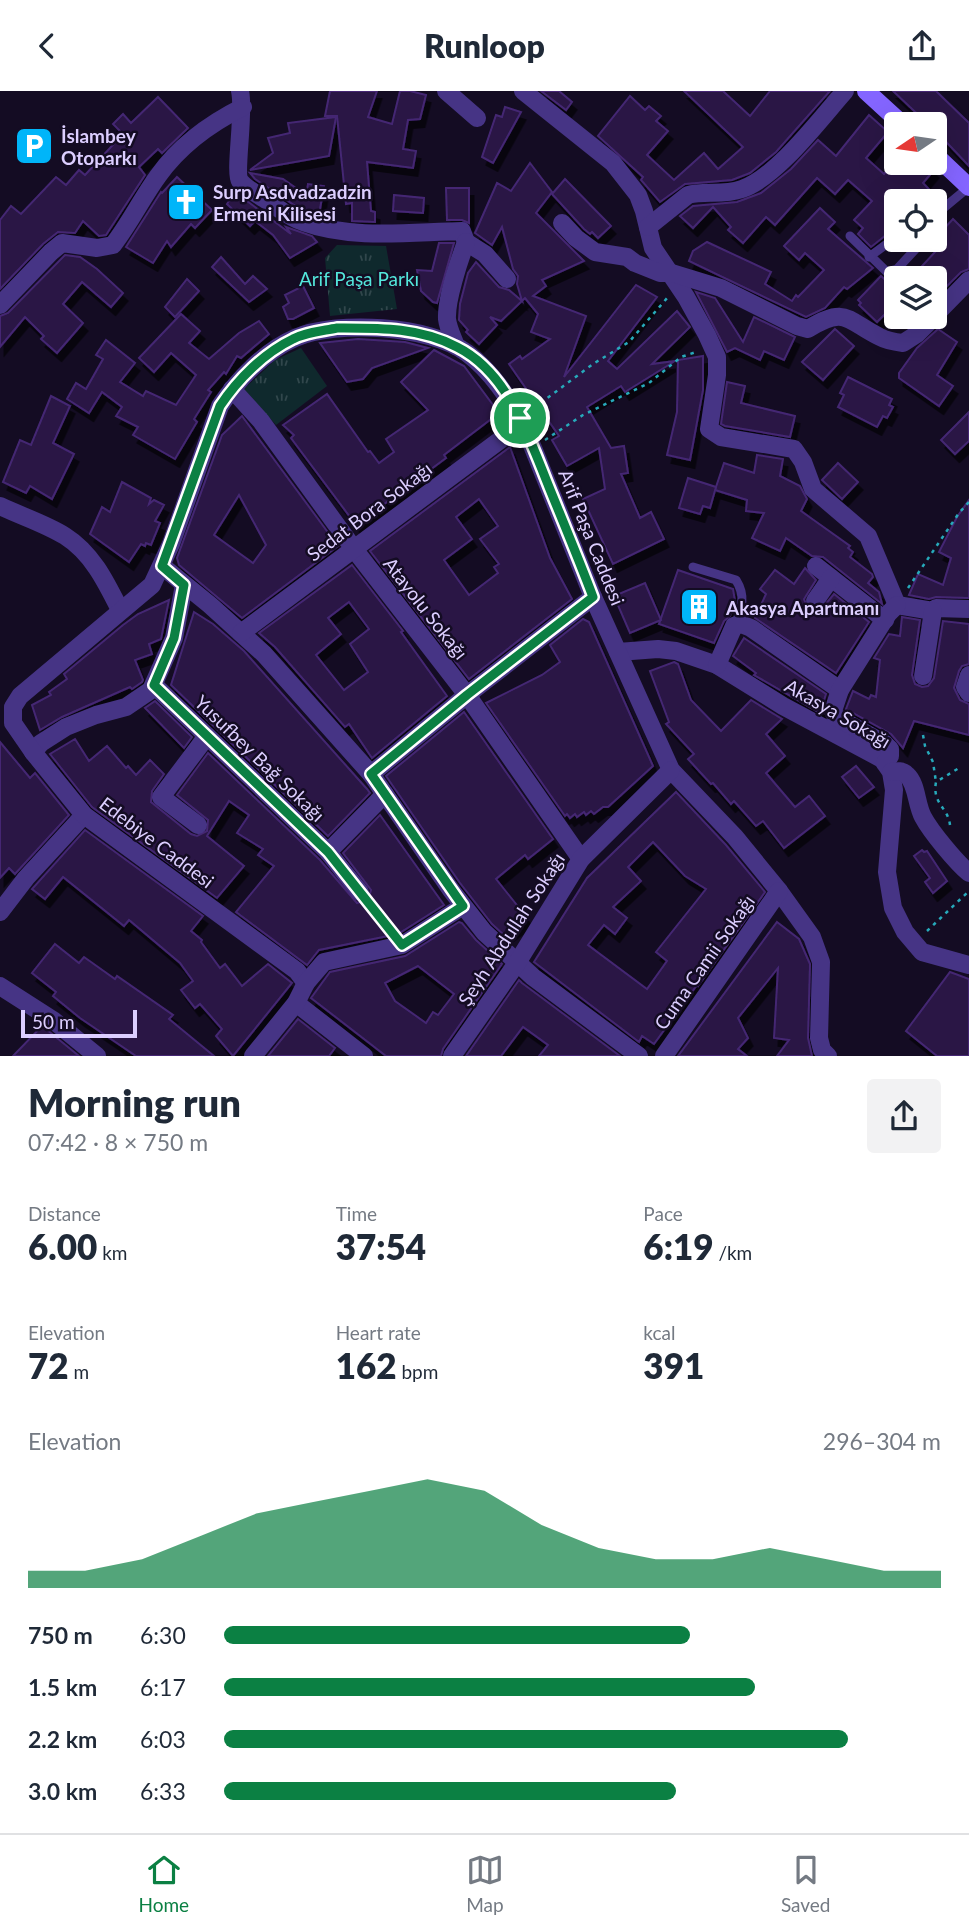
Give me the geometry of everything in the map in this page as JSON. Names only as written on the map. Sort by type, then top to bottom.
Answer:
[{"type":"street","points":[[446,91],[477,118]]},
{"type":"street","points":[[523,91],[613,163],[638,195],[653,248],[672,273],[717,357],[709,429],[721,437],[794,449],[803,462],[813,489],[868,536],[897,605]]},
{"type":"street","points":[[648,227],[688,195],[724,194],[759,182],[795,148],[845,91]]},
{"type":"street","points":[[866,91],[889,112]]},
{"type":"street","points":[[241,99],[237,169],[240,182],[300,222],[333,230],[363,233],[462,231],[466,242],[485,254],[507,278]]},
{"type":"street","points":[[0,305],[51,251],[62,243],[97,248],[113,245],[132,221],[159,174],[176,153],[241,99]]},
{"type":"street","points":[[947,166],[969,187]]},
{"type":"street","points":[[562,223],[595,252],[627,257],[660,274],[672,273],[721,288],[776,317],[808,329],[835,316],[848,317],[883,338],[903,344],[922,329]]},
{"type":"street","points":[[456,346],[447,321],[447,313],[458,263],[466,242]]},
{"type":"street","points":[[947,303],[969,280]]},
{"type":"street","name":"Arif Paşa Caddesi","points":[[162,566],[220,406],[232,389],[261,360],[294,338],[337,328],[399,329],[420,333],[456,346],[491,374],[521,421],[593,597],[671,770],[735,837],[812,937],[821,962],[819,1038],[822,1050],[828,1056]]},
{"type":"street","name":"Atayolu Sokağı","points":[[232,389],[261,421],[354,549],[467,695],[581,859]]},
{"type":"street","name":"Sedat Bora Sokağı","points":[[241,633],[521,421]]},
{"type":"street","points":[[0,506],[64,536],[85,552],[107,583],[120,610]]},
{"type":"street","points":[[162,566],[264,654],[371,774],[484,932],[517,963],[639,1056]]},
{"type":"street","name":"Edebiye Caddesi","points":[[162,566],[152,585],[20,696],[13,707],[13,723],[33,753],[84,815],[297,971],[306,983]]},
{"type":"street","points":[[816,566],[885,620]]},
{"type":"street","points":[[816,601],[831,577]]},
{"type":"street","points":[[33,753],[41,743],[66,727],[126,707],[143,698],[154,685],[174,638],[184,585]]},
{"type":"street","points":[[371,774],[593,597]]},
{"type":"street","points":[[897,605],[933,611],[936,608],[969,609]]},
{"type":"street","points":[[897,605],[840,690],[833,711],[836,717],[890,749],[888,767],[907,775],[912,782],[923,817],[969,873]]},
{"type":"street","points":[[923,676],[933,611]]},
{"type":"street","points":[[717,665],[734,626],[741,624],[751,628],[840,690]]},
{"type":"street","name":"Akasya Sokağı","points":[[618,652],[658,649],[676,651],[717,665],[775,701],[861,746],[888,767],[894,802],[888,840],[887,872],[893,908],[914,943]]},
{"type":"street","points":[[969,675],[965,687],[969,692]]},
{"type":"street","name":"Yusufbey Bağ Sokağı","points":[[154,685],[328,852],[360,892]]},
{"type":"street","points":[[198,825],[161,797],[206,736]]},
{"type":"street","name":"Şeyh Abdullah Sokağı","points":[[452,1056],[517,963],[581,859],[671,770]]},
{"type":"street","points":[[328,852],[385,794]]},
{"type":"street","points":[[2,907],[84,815]]},
{"type":"street","name":"Cuma Camii Sokağı","points":[[664,1056],[779,891]]},
{"type":"street","points":[[253,1056],[296,1003],[306,983],[324,962],[402,945],[463,906]]},
{"type":"street","points":[[914,943],[922,952],[969,965]]},
{"type":"street","points":[[0,986],[53,1020],[97,1056]]},
{"type":"street","points":[[296,1003],[364,1056]]},
{"type":"lane","points":[[947,205],[969,187]]},
{"type":"lane","points":[[850,236],[887,272],[897,269],[913,252]]},
{"type":"lane","points":[[869,257],[884,246]]},
{"type":"lane","points":[[693,567],[736,580],[742,590],[743,600],[734,626]]},
{"type":"path","points":[[521,421],[593,364],[629,342],[668,296]]},
{"type":"path","points":[[533,447],[583,415],[649,383],[681,357],[712,346]]},
{"type":"path","points":[[897,605],[969,502]]},
{"type":"path","points":[[923,735],[933,762],[936,798],[950,821],[941,841]]},
{"type":"path","points":[[936,782],[958,768]]},
{"type":"path","points":[[914,943],[969,891]]},
{"type":"path","points":[[360,892],[402,945]]},
{"type":"green space","name":"Arif Paşa Parkı","points":[[337,245],[386,246],[397,309],[330,316],[325,258]]},
{"type":"green space","points":[[301,348],[327,386],[276,425],[244,389],[275,360]]},
{"type":"building","points":[[330,91],[377,91],[368,117],[392,124],[400,91],[426,95],[420,119],[408,120],[403,149],[416,151],[413,168],[367,162],[371,211],[375,212],[375,222],[352,221],[352,203],[346,204],[337,116],[325,116]]},
{"type":"building","points":[[541,91],[559,91],[572,102],[566,110]]},
{"type":"building","points":[[684,91],[723,91],[750,116],[770,91],[830,91],[776,152],[750,173],[732,180],[685,184],[660,202],[641,180],[643,177],[598,136],[630,96],[645,110],[649,106],[661,116],[656,121],[668,131],[647,155],[674,180],[704,153],[718,169],[743,147]]},
{"type":"building","points":[[893,91],[936,91],[969,123],[969,166],[947,143],[947,112],[915,112]]},
{"type":"building","points":[[158,97],[188,128],[162,153],[158,149],[139,167],[145,175],[106,235],[99,236],[83,221],[75,233],[58,232],[0,289],[0,220],[11,206],[21,214],[56,177],[66,185],[79,170],[85,175],[123,134],[113,124],[123,114],[131,123]]},
{"type":"building","points":[[505,107],[521,112],[493,163],[482,157],[496,115],[502,117]]},
{"type":"building","points":[[869,115],[884,128],[884,137],[866,158],[884,175],[930,175],[923,183],[929,189],[884,189],[884,237],[871,247],[858,234],[863,228],[854,220],[872,201],[848,180],[835,194],[817,178],[775,225],[766,217],[743,243],[728,230],[731,227],[713,207],[693,228],[680,216],[693,206],[737,202],[761,193],[791,169],[818,140],[836,156]]},
{"type":"building","points":[[336,117],[329,156],[250,170],[273,153],[268,138],[290,133],[288,123]]},
{"type":"building","points":[[530,163],[552,192],[536,213],[584,261],[542,280],[546,286],[533,296],[586,316],[564,377],[636,285],[657,297],[608,361],[617,369],[677,311],[690,327],[652,364],[675,361],[625,392],[621,386],[587,407],[611,448],[624,446],[628,473],[621,474],[640,518],[651,512],[664,539],[613,564],[583,499],[605,489],[599,448],[567,466],[552,440],[559,436],[509,364],[520,356],[522,359],[550,339],[531,332],[538,314],[525,298],[522,301],[517,284],[518,276],[513,269],[502,227],[492,245],[475,233],[497,183],[511,191]]},
{"type":"building","points":[[250,173],[283,179],[306,195],[308,184],[324,186],[319,215],[294,205]]},
{"type":"building","points":[[177,177],[212,210],[195,228],[191,224],[171,247],[167,241],[153,263],[126,247],[161,192]]},
{"type":"building","points":[[565,179],[611,226],[598,238],[584,229],[552,194]]},
{"type":"building","points":[[446,188],[469,188],[469,223],[447,220]]},
{"type":"building","points":[[235,192],[291,234],[286,227],[312,236],[317,242],[290,258],[273,235],[255,221],[250,226],[227,204]]},
{"type":"building","points":[[394,195],[424,198],[423,213],[393,211]]},
{"type":"building","points":[[820,208],[835,222],[828,229],[873,268],[847,289],[844,287],[825,308],[806,317],[689,261],[693,251],[707,242],[771,272],[765,284],[792,301],[824,270],[805,253],[799,260],[784,246]]},
{"type":"building","points":[[953,219],[969,235],[969,269],[961,272],[947,286],[947,266],[922,266],[935,252],[947,252],[947,226]]},
{"type":"building","points":[[439,243],[454,243],[437,303],[421,291],[417,270],[432,271]]},
{"type":"building","points":[[65,255],[80,257],[123,293],[111,307],[82,282],[63,304],[83,323],[57,353],[41,339],[44,336],[25,317],[0,347],[0,316],[8,313]]},
{"type":"building","points":[[221,257],[245,284],[253,276],[267,289],[249,302],[212,267]]},
{"type":"building","points":[[476,262],[499,287],[509,290],[522,301],[501,321],[490,317],[497,325],[479,344],[466,332],[468,330],[459,320],[468,273]]},
{"type":"building","points":[[881,276],[884,279],[884,315],[877,322],[859,305],[861,303],[858,300]]},
{"type":"building","points":[[187,279],[199,291],[175,317],[165,307]]},
{"type":"building","points":[[303,286],[314,308],[288,319],[283,307],[289,303],[285,295]]},
{"type":"building","points":[[696,292],[715,298],[743,342],[754,317],[795,337],[784,360],[764,351],[760,360],[735,348],[727,352]]},
{"type":"building","points":[[181,314],[200,331],[189,343],[209,359],[239,333],[259,321],[269,334],[241,358],[237,356],[226,374],[224,372],[208,390],[211,392],[194,419],[197,422],[175,459],[133,435],[138,427],[116,416],[122,407],[102,392],[89,413],[67,399],[76,383],[86,389],[103,359],[96,355],[106,340],[135,363],[120,382],[143,396],[146,391],[176,405],[196,375],[171,353],[154,372],[139,358]]},
{"type":"building","points":[[835,329],[854,346],[823,380],[802,362]]},
{"type":"building","points":[[938,329],[957,342],[937,375],[953,386],[939,406],[899,378],[899,373],[917,348]]},
{"type":"building","points":[[358,339],[405,342],[428,348],[372,368],[363,379],[347,382],[320,343]]},
{"type":"building","points":[[434,350],[464,366],[499,413],[444,455],[446,458],[356,525],[291,438],[294,435],[283,425],[327,394],[368,452],[370,451],[379,463],[394,452],[386,439],[428,410],[401,382]]},
{"type":"building","points":[[703,356],[703,390],[690,460],[667,455],[677,412],[678,360]]},
{"type":"building","points":[[848,377],[892,399],[889,405],[893,407],[887,418],[883,416],[877,427],[838,407],[844,395],[840,393]]},
{"type":"building","points":[[727,382],[745,386],[741,403],[795,416],[790,437],[721,424]]},
{"type":"building","points":[[51,396],[70,406],[53,443],[74,454],[52,499],[30,486],[26,493],[3,482],[20,440],[31,445]]},
{"type":"building","points":[[969,412],[969,441],[955,454],[941,440]]},
{"type":"building","points":[[242,416],[338,546],[242,618],[179,565],[177,558],[222,435]],"holes":[[[239,495],[266,545],[253,563],[214,535]]]},
{"type":"building","points":[[510,447],[550,558],[572,599],[469,679],[370,551]],"holes":[[[479,499],[498,526],[480,539],[499,564],[494,567],[498,573],[469,595],[444,560],[472,539],[456,517]]]},
{"type":"building","points":[[757,455],[783,459],[780,476],[800,486],[807,499],[801,511],[850,546],[848,548],[853,552],[850,557],[872,574],[873,577],[868,583],[879,592],[882,604],[823,557],[812,556],[786,538],[780,551],[752,538],[764,513],[746,511],[747,500],[715,490],[724,463],[754,473]]},
{"type":"building","points":[[838,463],[858,482],[842,499],[822,480]]},
{"type":"building","points":[[688,478],[716,487],[710,508],[703,506],[700,514],[679,508]]},
{"type":"building","points":[[122,482],[151,498],[149,504],[154,500],[164,505],[155,521],[160,523],[151,545],[141,544],[129,562],[90,534],[102,507],[110,512]]},
{"type":"building","points":[[969,500],[969,598],[929,599],[909,595],[918,574],[943,585],[951,558],[939,552]]},
{"type":"building","points":[[352,565],[403,631],[401,632],[447,696],[372,758],[349,724],[345,727],[275,647],[259,633]],"holes":[[[349,602],[369,629],[350,644],[368,672],[344,690],[316,655],[341,634],[328,618]]]},
{"type":"building","points":[[805,568],[816,580],[804,599],[808,610],[820,611],[834,594],[869,622],[836,673],[755,618],[766,594],[760,589],[775,570],[794,584]]},
{"type":"building","name":"Akasya Apartmanı","points":[[678,570],[733,589],[735,601],[730,616],[724,621],[714,643],[659,624]]},
{"type":"building","points":[[645,583],[661,620],[630,633],[614,596]]},
{"type":"building","points":[[169,600],[161,639],[149,644],[152,654],[135,660],[142,682],[132,689],[130,687],[62,717],[40,730],[32,705],[51,695],[49,692],[67,679],[64,674],[123,625],[138,614]]},
{"type":"building","points":[[194,612],[213,624],[244,651],[370,793],[328,836],[171,685]]},
{"type":"building","points":[[902,617],[920,620],[912,675],[915,684],[922,687],[928,686],[934,678],[943,621],[969,624],[969,664],[962,666],[954,688],[960,700],[969,704],[969,735],[914,721],[903,748],[891,734],[846,709],[853,691],[869,699],[871,695],[876,697],[880,660],[874,658],[889,634],[900,636]]},
{"type":"building","points":[[583,619],[589,622],[653,766],[608,807],[603,807],[594,814],[591,811],[586,815],[584,812],[570,818],[567,814],[565,816],[486,703],[542,675],[560,662],[550,645]]},
{"type":"building","points":[[744,638],[826,694],[820,713],[754,675],[756,673],[733,656]]},
{"type":"building","points":[[674,662],[678,664],[691,700],[721,731],[751,700],[782,719],[766,734],[785,756],[766,773],[795,807],[809,796],[825,816],[784,848],[763,821],[756,826],[734,801],[731,804],[713,783],[711,784],[688,759],[694,754],[666,724],[669,722],[650,671]]},
{"type":"building","points":[[155,701],[192,737],[184,748],[145,708]]},
{"type":"building","points":[[464,712],[553,839],[528,859],[525,855],[496,879],[528,919],[505,936],[492,924],[460,883],[386,776]]},
{"type":"building","points":[[75,739],[89,761],[107,746],[126,768],[128,766],[136,775],[150,760],[164,774],[152,791],[151,802],[197,836],[207,831],[208,820],[177,795],[208,753],[320,860],[357,903],[368,900],[371,890],[343,853],[380,815],[444,905],[398,934],[319,950],[307,965],[236,912],[274,866],[258,855],[263,849],[237,833],[249,815],[229,801],[207,836],[244,866],[217,898],[92,807],[50,754]]},
{"type":"building","points":[[0,742],[30,778],[35,773],[69,815],[15,874],[9,868],[0,878]]},
{"type":"building","points":[[856,766],[874,787],[859,798],[842,777]]},
{"type":"building","points":[[676,792],[726,845],[765,892],[654,1044],[642,1036],[639,1042],[534,962],[587,878]],"holes":[[[653,842],[685,876],[706,889],[656,952],[667,961],[647,989],[588,945],[604,925],[615,934],[627,918],[613,907],[641,881],[628,867]]]},
{"type":"building","points":[[85,830],[203,916],[191,931],[202,940],[220,968],[225,964],[242,986],[268,964],[292,983],[233,1056],[216,1036],[222,1029],[200,1004],[195,1008],[181,990],[193,981],[180,963],[129,920],[124,926],[63,877],[45,899],[32,889]]},
{"type":"building","points":[[922,850],[927,851],[947,881],[933,893],[925,882],[930,878],[914,856]]},
{"type":"building","points":[[459,922],[502,964],[443,1049],[441,1056],[386,1056],[311,998],[330,972],[405,956]],"holes":[[[418,966],[454,994],[438,1015],[433,1012],[426,1023],[395,1001],[385,983]]]},
{"type":"building","points":[[777,922],[799,939],[810,964],[808,1038],[812,1056],[777,1056],[789,1040],[774,1038],[778,968],[738,1018],[748,1038],[738,1049],[747,1056],[678,1056]]},
{"type":"building","points":[[55,944],[79,963],[84,957],[115,979],[117,976],[173,1015],[169,1019],[214,1056],[136,1056],[80,1018],[53,996],[56,992],[32,973]]},
{"type":"building","points":[[950,972],[969,979],[969,1056],[937,1056],[906,1031]]},
{"type":"building","points":[[519,980],[620,1056],[539,1056],[548,1045],[523,1027],[501,1056],[466,1056]]},
{"type":"building","points":[[298,1019],[335,1048],[329,1056],[268,1056]]},
{"type":"building","points":[[42,1026],[46,1029],[79,1056],[13,1056]]},
{"type":"place","name":"İslambey Otoparkı","points":[[34,146]]},
{"type":"place","name":"Surp Asdvadzadzin Ermeni Kilisesi","points":[[186,202]]},
{"type":"place","name":"Akasya Apartmanı","points":[[699,607]]},
{"type":"route","points":[[337,328],[383,328],[420,333],[466,352],[491,374],[520,418],[593,597],[371,774],[463,906],[402,945],[328,852],[154,685],[174,638],[184,585],[162,566],[220,406],[232,389],[261,360],[294,338],[337,328]]}]
